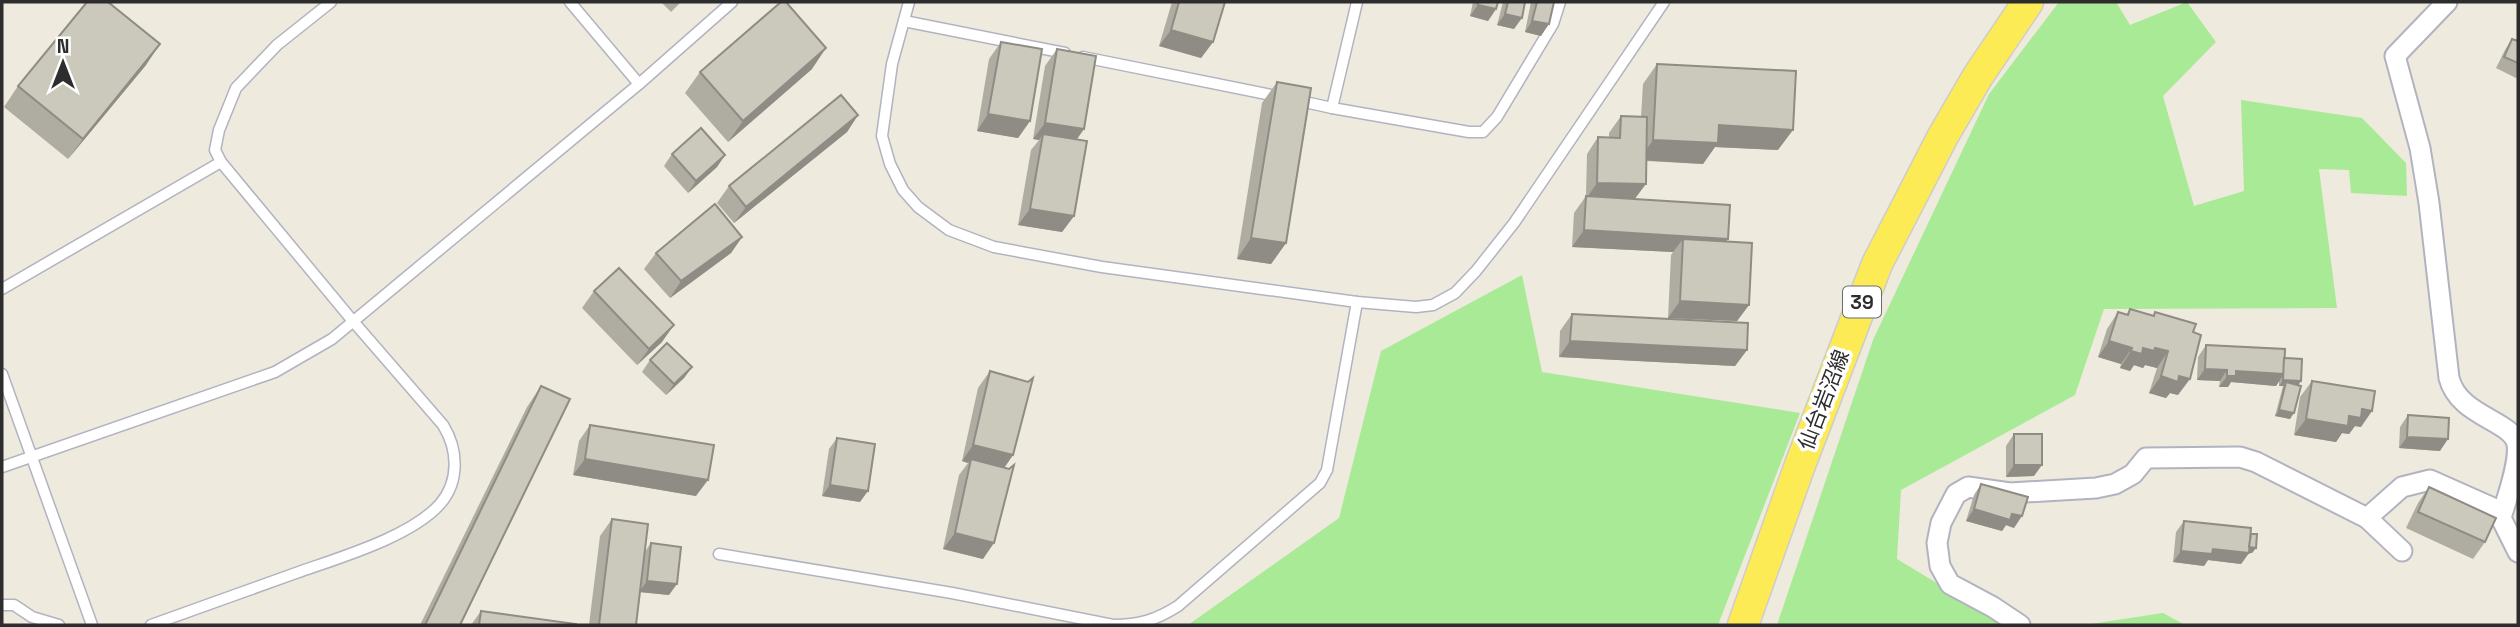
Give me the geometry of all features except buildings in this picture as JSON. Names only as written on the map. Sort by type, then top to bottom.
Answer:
[{"type":"main road","name":"仙台岩沼線","points":[[1743,625],[1800,465],[1877,264],[1943,136],[1978,76],[2028,2]]},
{"type":"street","points":[[2447,2],[2395,56],[2420,148],[2428,192],[2451,386],[2467,407],[2509,432],[2517,444],[2513,473],[2501,519],[2518,552]]},
{"type":"street","points":[[2020,625],[1950,584],[1940,566],[1937,543],[1941,523],[1956,494],[1968,487],[2010,493],[2096,488],[2115,484],[2133,474],[2146,458],[2241,457],[2256,462],[2367,519],[2402,551]]},
{"type":"street","points":[[2367,519],[2402,487],[2431,481],[2502,512]]},
{"type":"lane","points":[[151,625],[349,554],[412,527],[439,504],[450,488],[455,472],[451,439],[443,425],[221,162],[215,150],[219,130],[236,88],[276,46],[331,2]]},
{"type":"lane","points":[[570,2],[639,84]]},
{"type":"lane","points":[[2,467],[275,372],[332,339],[639,84],[732,2]]},
{"type":"lane","points":[[909,2],[892,64],[882,136],[890,164],[902,190],[918,207],[949,230],[994,247],[1102,267],[1357,302],[1416,307],[1433,305],[1455,293],[1476,271],[1514,223],[1664,2]]},
{"type":"lane","points":[[1332,108],[1357,2]]},
{"type":"lane","points":[[904,21],[1332,108],[1469,132],[1483,132],[1497,117],[1553,24],[1560,2]]},
{"type":"lane","points":[[2,289],[221,162]]},
{"type":"lane","points":[[719,554],[952,593],[1113,625],[1139,625],[1161,617],[1178,606],[1320,483],[1327,470],[1357,302]]},
{"type":"lane","points":[[2,374],[92,625]]},
{"type":"lane","points":[[2,605],[13,605],[32,617],[59,625]]},
{"type":"green space","points":[[2059,2],[2116,2],[2130,25],[2187,2],[2216,42],[2163,96],[2194,206],[2244,191],[2241,100],[2362,118],[2406,163],[2407,196],[2351,193],[2349,170],[2319,169],[2337,308],[2104,309],[2075,395],[1901,490],[1897,559],[2006,625],[1777,625],[1873,340],[1989,94]]},
{"type":"green space","points":[[1522,275],[1542,372],[1800,413],[1718,625],[1188,625],[1339,518],[1381,351]]},
{"type":"green space","points":[[2163,613],[2185,625],[2084,625]]}]
